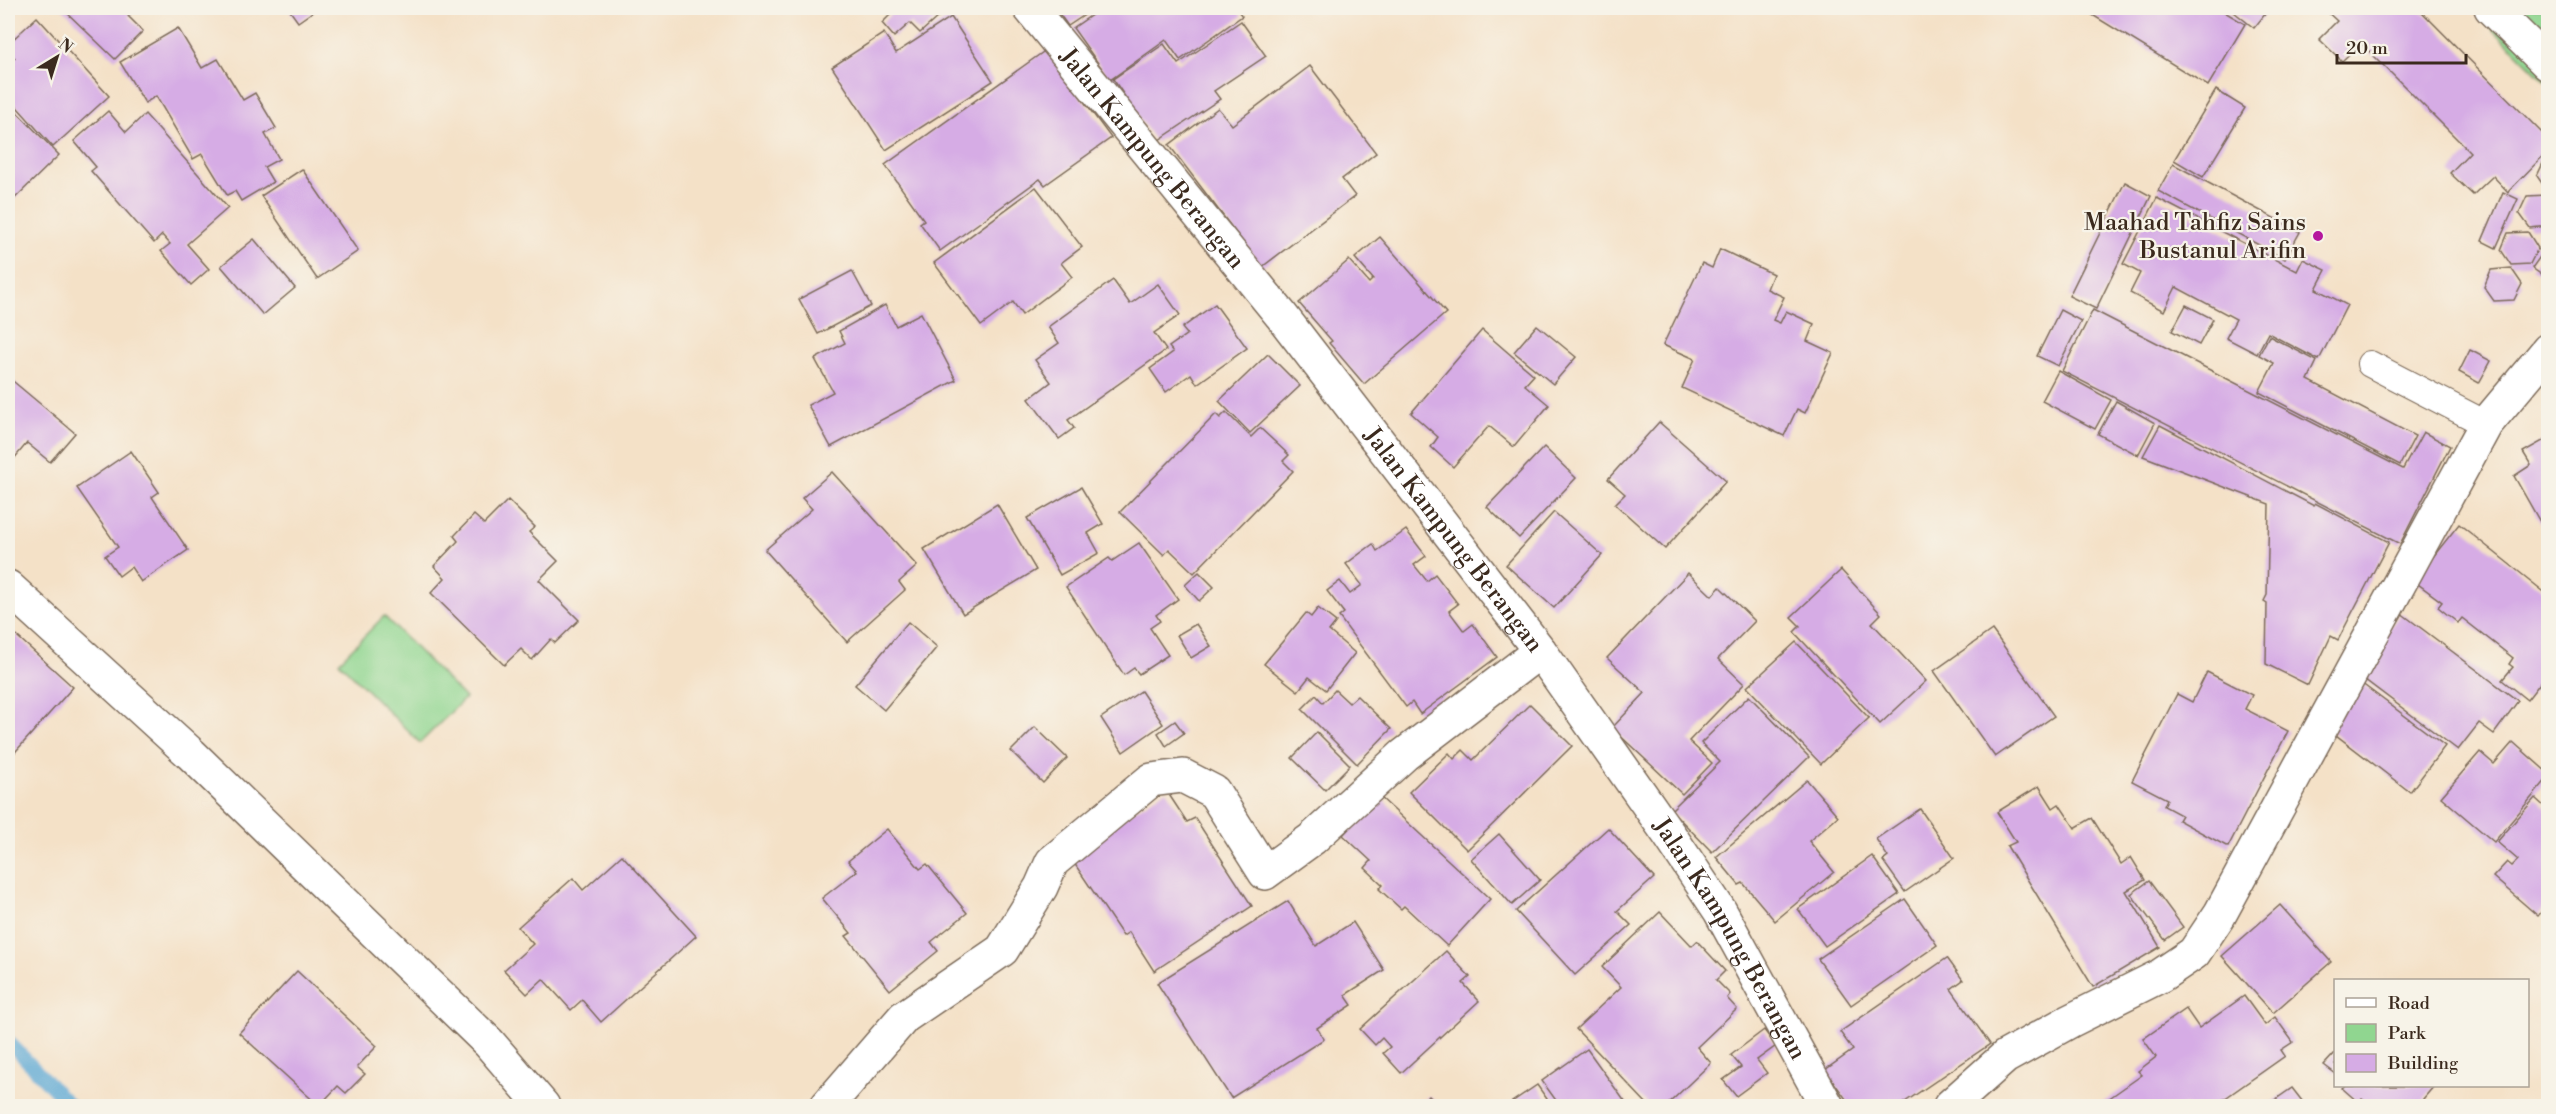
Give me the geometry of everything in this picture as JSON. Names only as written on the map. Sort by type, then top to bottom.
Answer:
[{"type":"street","name":"Jalan Kampung Berangan","points":[[1030,8],[1281,315],[1540,651],[1664,826],[1720,911],[1827,1107]]},
{"type":"street","points":[[2491,8],[2548,64]]},
{"type":"street","points":[[1950,1107],[2005,1057],[2070,1021],[2160,976],[2194,953],[2220,914],[2486,424],[2548,350]]},
{"type":"street","points":[[8,586],[191,754],[489,1043],[543,1107]]},
{"type":"street","points":[[827,1107],[904,1017],[1002,950],[1041,886],[1052,862],[1150,780],[1183,776],[1214,792],[1265,873],[1312,839],[1404,755],[1540,651]]},
{"type":"lane","points":[[2370,364],[2486,424]]},
{"type":"green space","points":[[2472,8],[2548,8],[2548,84]]},
{"type":"green space","points":[[384,616],[465,698],[420,743],[339,662]]},
{"type":"building","points":[[62,8],[137,8],[128,16],[143,31],[115,59]]},
{"type":"building","points":[[288,8],[318,8],[298,22]]},
{"type":"building","points":[[897,8],[948,8],[920,33],[910,23],[894,37],[882,23]]},
{"type":"building","points":[[1055,8],[1095,8],[1068,26]]},
{"type":"building","points":[[1102,8],[1236,8],[1242,16],[1180,60],[1166,40],[1110,80],[1073,28]]},
{"type":"building","points":[[2081,8],[2218,8],[2245,24],[2208,86]]},
{"type":"building","points":[[2229,8],[2270,8],[2254,28]]},
{"type":"building","points":[[2323,8],[2418,8],[2548,139],[2548,151],[2508,192],[2493,176],[2473,195],[2450,173],[2470,152],[2361,43],[2342,61],[2319,39],[2337,21]]},
{"type":"building","points":[[37,17],[109,96],[53,147],[8,97],[8,65],[15,58],[8,51],[8,44]]},
{"type":"building","points":[[951,17],[993,81],[886,150],[832,67],[884,33],[896,53]]},
{"type":"building","points":[[1241,21],[1266,56],[1214,91],[1220,99],[1156,142],[1113,79],[1164,44],[1178,64]]},
{"type":"building","points":[[178,28],[202,68],[218,59],[243,100],[255,93],[276,128],[265,134],[279,159],[264,167],[273,182],[241,201],[235,191],[227,195],[202,154],[193,159],[156,96],[145,103],[120,62]]},
{"type":"building","points":[[1046,50],[1111,138],[1045,185],[1040,179],[940,251],[920,223],[924,220],[885,165]]},
{"type":"building","points":[[1310,66],[1376,153],[1342,179],[1355,196],[1262,267],[1169,145],[1218,108],[1232,125]]},
{"type":"building","points":[[2216,90],[2245,108],[2203,177],[2174,160]]},
{"type":"building","points":[[8,103],[59,155],[8,205]]},
{"type":"building","points":[[108,111],[126,132],[145,114],[228,208],[187,244],[209,269],[191,285],[161,251],[170,244],[162,235],[154,243],[91,171],[96,167],[74,141]]},
{"type":"building","points":[[2545,159],[2548,159],[2548,192],[2537,176]]},
{"type":"building","points":[[2173,164],[2300,232],[2285,259],[2158,191]]},
{"type":"building","points":[[302,169],[358,251],[317,279],[261,196]]},
{"type":"building","points":[[2125,182],[2151,196],[2096,309],[2069,296]]},
{"type":"building","points":[[1036,187],[1082,247],[1061,263],[1072,277],[1022,315],[1013,302],[981,326],[934,263]]},
{"type":"building","points":[[2503,192],[2518,199],[2496,248],[2482,241]]},
{"type":"building","points":[[2547,195],[2548,226],[2530,228],[2519,213],[2527,196]]},
{"type":"building","points":[[2157,198],[2297,271],[2303,259],[2326,270],[2316,289],[2347,305],[2319,360],[2268,333],[2257,354],[2226,338],[2236,319],[2176,287],[2164,311],[2130,293],[2140,273],[2123,264]]},
{"type":"building","points":[[2528,232],[2538,248],[2530,264],[2511,265],[2501,250],[2508,233]]},
{"type":"building","points":[[1380,237],[1446,313],[1364,384],[1329,343],[1332,341],[1299,303],[1349,260],[1369,283],[1373,279],[1355,258]]},
{"type":"building","points":[[254,239],[295,288],[263,315],[221,266]]},
{"type":"building","points":[[1720,249],[1773,274],[1767,289],[1784,297],[1773,320],[1780,323],[1786,311],[1814,324],[1807,341],[1833,353],[1805,413],[1797,409],[1784,436],[1682,388],[1695,359],[1663,345],[1702,263],[1712,268]]},
{"type":"building","points":[[2544,251],[2548,254],[2548,279],[2532,268]]},
{"type":"building","points":[[2511,268],[2522,284],[2514,300],[2494,301],[2484,287],[2491,270]]},
{"type":"building","points":[[852,271],[871,306],[818,334],[799,299]]},
{"type":"building","points":[[1113,280],[1130,304],[1158,284],[1180,315],[1154,333],[1166,350],[1068,420],[1074,428],[1059,439],[1029,399],[1051,382],[1035,360],[1059,343],[1048,327]]},
{"type":"building","points":[[1215,304],[1247,348],[1197,384],[1191,374],[1166,392],[1150,369],[1173,352],[1169,347],[1187,334],[1182,328]]},
{"type":"building","points":[[885,305],[896,326],[921,313],[956,380],[831,447],[808,405],[833,392],[815,359],[845,343],[839,331]]},
{"type":"building","points":[[2186,305],[2213,319],[2199,345],[2172,331]]},
{"type":"building","points":[[2060,310],[2081,321],[2058,366],[2037,356]]},
{"type":"building","points":[[2093,310],[2403,469],[2423,432],[2450,446],[2400,544],[2062,371]]},
{"type":"building","points":[[1537,325],[1576,357],[1553,384],[1514,352]]},
{"type":"building","points":[[1482,330],[1534,375],[1525,385],[1549,405],[1514,447],[1489,426],[1453,467],[1431,447],[1438,437],[1411,413]]},
{"type":"building","points":[[2269,336],[2317,361],[2308,380],[2415,436],[2400,465],[2259,392],[2274,363],[2259,355]]},
{"type":"building","points":[[2470,350],[2491,361],[2479,383],[2459,372]]},
{"type":"building","points":[[1268,354],[1300,386],[1250,433],[1219,401]]},
{"type":"building","points":[[2058,371],[2111,400],[2095,429],[2042,401]]},
{"type":"building","points":[[8,377],[75,433],[50,462],[27,443],[8,466]]},
{"type":"building","points":[[2116,401],[2155,423],[2138,455],[2098,434]]},
{"type":"building","points":[[1226,412],[1251,437],[1260,428],[1289,455],[1283,461],[1293,471],[1194,573],[1169,549],[1164,555],[1120,512],[1216,414],[1220,418]]},
{"type":"building","points":[[1659,422],[1726,481],[1665,549],[1615,504],[1625,494],[1608,479]]},
{"type":"building","points":[[2160,425],[2314,506],[2315,503],[2389,542],[2338,640],[2331,636],[2308,685],[2266,664],[2267,603],[2264,601],[2267,595],[2269,504],[2143,456]]},
{"type":"building","points":[[2548,438],[2548,536],[2514,476],[2531,465],[2523,452]]},
{"type":"building","points":[[1544,447],[1576,478],[1519,538],[1487,507]]},
{"type":"building","points":[[131,451],[159,492],[152,497],[188,550],[141,582],[131,567],[119,576],[105,556],[118,547],[77,488]]},
{"type":"building","points":[[832,472],[917,566],[899,582],[905,590],[847,642],[765,550],[812,509],[802,498]]},
{"type":"building","points":[[1081,487],[1103,524],[1088,533],[1099,553],[1060,575],[1027,518]]},
{"type":"building","points":[[508,500],[535,527],[529,532],[558,561],[539,580],[579,620],[555,643],[551,639],[532,660],[521,649],[504,665],[431,593],[445,578],[434,566],[458,541],[454,536],[474,515],[484,524]]},
{"type":"building","points":[[997,504],[1036,570],[963,614],[924,549]]},
{"type":"building","points":[[1554,512],[1602,555],[1554,608],[1506,565]]},
{"type":"building","points":[[2459,524],[2548,595],[2548,682],[2544,678],[2527,700],[2502,680],[2513,667],[2509,664],[2513,658],[2462,618],[2458,623],[2438,607],[2442,602],[2414,581]]},
{"type":"building","points":[[1406,530],[1426,556],[1414,565],[1427,581],[1435,574],[1458,604],[1449,611],[1464,631],[1473,624],[1497,657],[1420,714],[1412,702],[1406,707],[1339,617],[1344,613],[1327,591],[1340,581],[1350,594],[1362,585],[1346,564],[1373,544],[1377,551]]},
{"type":"building","points":[[1139,543],[1178,599],[1156,615],[1160,621],[1150,628],[1168,655],[1139,674],[1134,668],[1124,675],[1066,587],[1109,558],[1112,561]]},
{"type":"building","points":[[1841,570],[1881,614],[1872,623],[1926,681],[1880,724],[1794,632],[1800,626],[1791,617]]},
{"type":"building","points":[[1199,572],[1214,587],[1199,601],[1185,585]]},
{"type":"building","points":[[1688,573],[1712,596],[1720,587],[1755,621],[1718,659],[1744,684],[1689,741],[1712,763],[1682,794],[1612,728],[1645,693],[1607,658]]},
{"type":"building","points":[[1318,608],[1336,622],[1329,631],[1355,653],[1326,690],[1309,677],[1298,691],[1264,664],[1306,613],[1311,617]]},
{"type":"building","points":[[2401,613],[2518,701],[2494,734],[2479,723],[2458,750],[2356,673]]},
{"type":"building","points":[[908,622],[937,647],[884,710],[855,685]]},
{"type":"building","points":[[1196,624],[1211,646],[1191,658],[1177,635]]},
{"type":"building","points":[[8,628],[73,687],[8,760]]},
{"type":"building","points":[[1992,630],[2054,716],[1995,757],[1934,671]]},
{"type":"building","points":[[1796,642],[1869,718],[1821,764],[1747,687]]},
{"type":"building","points":[[2207,672],[2252,695],[2245,709],[2288,731],[2228,847],[2178,820],[2181,815],[2164,806],[2167,799],[2132,781],[2177,694],[2192,702]]},
{"type":"building","points":[[2361,683],[2445,746],[2410,792],[2327,728]]},
{"type":"building","points":[[1335,690],[1349,703],[1357,696],[1391,729],[1357,764],[1302,709],[1316,695],[1323,703]]},
{"type":"building","points":[[1141,691],[1163,724],[1123,752],[1101,718]]},
{"type":"building","points":[[1749,696],[1809,757],[1712,852],[1671,810],[1720,762],[1701,743]]},
{"type":"building","points":[[1530,704],[1572,746],[1467,850],[1409,792],[1449,753],[1454,759],[1463,750],[1473,760]]},
{"type":"building","points":[[1175,721],[1184,733],[1166,746],[1158,733]]},
{"type":"building","points":[[1035,727],[1067,758],[1043,783],[1011,751]]},
{"type":"building","points":[[1317,732],[1350,765],[1325,790],[1292,758]]},
{"type":"building","points":[[2513,742],[2548,773],[2548,778],[2494,842],[2441,797],[2480,752],[2494,764]]},
{"type":"building","points":[[1807,780],[1838,816],[1809,841],[1834,872],[1775,921],[1743,883],[1739,885],[1716,857]]},
{"type":"building","points":[[2039,786],[2053,808],[2059,804],[2075,828],[2092,818],[2121,864],[2131,857],[2145,880],[2126,891],[2160,947],[2093,987],[2007,846],[2016,842],[1997,812]]},
{"type":"building","points":[[1166,790],[1187,822],[1195,818],[1252,906],[1154,971],[1129,932],[1123,936],[1068,854]]},
{"type":"building","points":[[1379,796],[1490,899],[1447,946],[1404,906],[1401,909],[1379,889],[1383,885],[1365,868],[1371,861],[1343,835]]},
{"type":"building","points":[[2535,798],[2548,810],[2548,904],[2538,916],[2493,877],[2507,862],[2512,866],[2518,860],[2497,842]]},
{"type":"building","points":[[1920,809],[1954,858],[1905,892],[1883,861],[1888,857],[1876,839]]},
{"type":"building","points":[[1608,828],[1654,878],[1617,911],[1631,925],[1575,975],[1516,911]]},
{"type":"building","points":[[887,829],[920,869],[927,864],[967,913],[931,942],[938,951],[890,990],[846,936],[851,933],[822,898],[857,871],[848,861]]},
{"type":"building","points":[[1499,834],[1540,880],[1512,905],[1471,859]]},
{"type":"building","points":[[622,855],[696,936],[601,1022],[582,1000],[571,1010],[543,979],[527,994],[504,970],[533,944],[518,927],[573,878],[583,890]]},
{"type":"building","points":[[1872,856],[1899,894],[1825,946],[1798,909]]},
{"type":"building","points":[[2149,881],[2183,927],[2165,940],[2131,894]]},
{"type":"building","points":[[1905,899],[1937,945],[1851,1005],[1818,959]]},
{"type":"building","points":[[1288,901],[1316,946],[1353,922],[1384,970],[1345,995],[1352,1005],[1317,1028],[1324,1039],[1231,1098],[1157,983]]},
{"type":"building","points":[[2280,905],[2331,962],[2273,1013],[2222,956]]},
{"type":"building","points":[[1660,912],[1692,946],[1697,941],[1725,971],[1716,980],[1730,994],[1727,998],[1737,1009],[1697,1047],[1711,1063],[1666,1106],[1649,1106],[1576,1029],[1621,987],[1602,967]]},
{"type":"building","points":[[1446,951],[1470,977],[1463,983],[1479,1001],[1401,1073],[1383,1053],[1390,1047],[1382,1038],[1375,1045],[1360,1029]]},
{"type":"building","points":[[1947,958],[1963,980],[1951,989],[1990,1044],[1899,1106],[1851,1106],[1825,1070],[1853,1050],[1840,1032]]},
{"type":"building","points":[[297,971],[377,1046],[357,1067],[365,1074],[346,1093],[338,1086],[319,1106],[239,1033]]},
{"type":"building","points":[[2244,996],[2265,1025],[2275,1017],[2293,1042],[2281,1050],[2285,1056],[2214,1106],[2103,1106],[2101,1104],[2142,1075],[2138,1071],[2156,1057],[2143,1039],[2186,1009],[2199,1028]]},
{"type":"building","points":[[1764,1030],[1776,1046],[1757,1060],[1767,1073],[1736,1096],[1723,1080],[1741,1067],[1731,1055]]},
{"type":"building","points":[[1587,1049],[1628,1106],[1560,1106],[1542,1081]]},
{"type":"building","points":[[2334,1054],[2334,1072],[2324,1065]]},
{"type":"building","points":[[1537,1085],[1552,1106],[1510,1106],[1509,1104]]},
{"type":"building","points":[[2433,1087],[2423,1099],[2427,1102],[2424,1106],[2372,1106],[2362,1099],[2359,1103],[2342,1088]]},
{"type":"building","points":[[2292,1088],[2306,1106],[2266,1106]]},
{"type":"building","points":[[1429,1096],[1439,1106],[1418,1106]]},
{"type":"waterway","points":[[8,1041],[70,1106]]},
{"type":"place","name":"Maahad Tahfiz Sains Bustanul Arifin","points":[[2318,236]]}]
